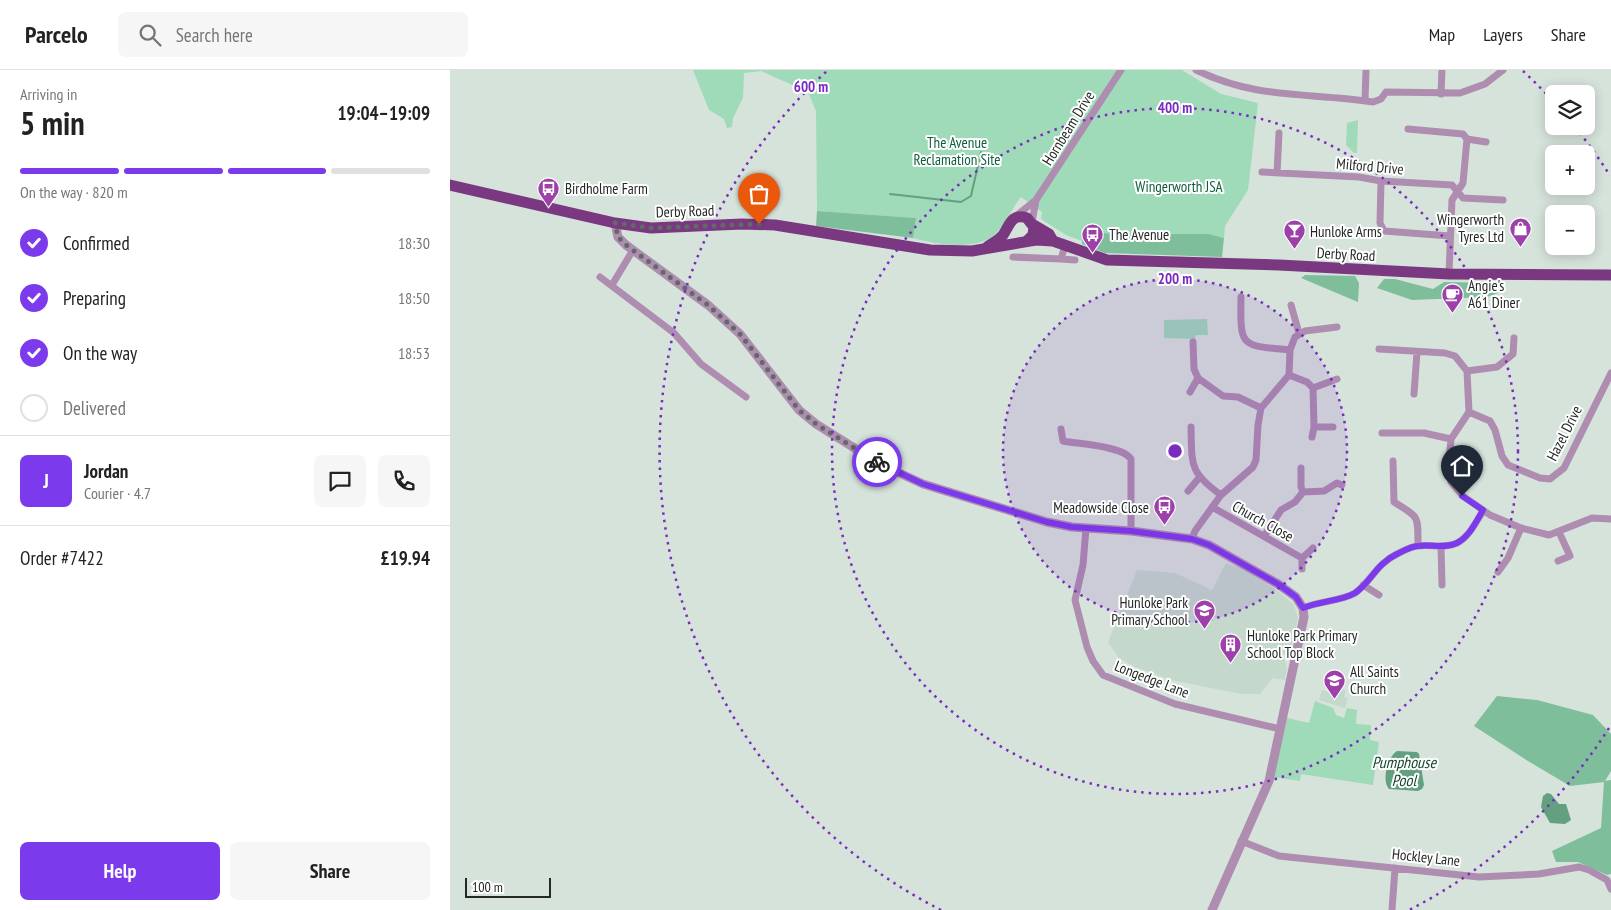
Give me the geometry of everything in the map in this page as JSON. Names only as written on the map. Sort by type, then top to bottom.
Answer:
[{"type":"highway","name":"Derby Road","points":[[450,185],[615,223],[652,228],[759,224],[953,252],[1036,240],[1053,241],[1106,260],[1266,264],[1449,274],[1611,275]]},
{"type":"highway","points":[[983,249],[999,239],[1010,223],[1022,217],[1032,223],[1033,235],[1023,242],[1010,239],[1010,223]]},
{"type":"highway","name":"Derby Road","points":[[1032,223],[1049,234],[1053,241]]},
{"type":"street","name":"Hornbeam Drive","points":[[1010,223],[1036,200],[1121,70]]},
{"type":"street","points":[[1196,70],[1225,83],[1251,90],[1373,102],[1381,98],[1386,92],[1460,93],[1485,84],[1503,70]]},
{"type":"street","points":[[1365,101],[1366,70]]},
{"type":"street","points":[[1441,94],[1442,70]]},
{"type":"street","points":[[1408,129],[1463,134],[1467,139],[1486,142]]},
{"type":"street","points":[[1277,173],[1279,133]]},
{"type":"street","points":[[1449,274],[1452,200],[1463,183],[1467,139]]},
{"type":"street","name":"Milford Drive","points":[[1262,172],[1359,177],[1381,181],[1452,185],[1463,198],[1503,200]]},
{"type":"street","points":[[1381,181],[1380,223],[1384,231],[1450,236]]},
{"type":"street","name":"Hornbeam Drive","points":[[1032,223],[1036,200]]},
{"type":"street","points":[[615,223],[618,237],[708,305],[740,334],[799,410],[836,437],[880,464],[923,484],[1047,522],[1192,539],[1209,545],[1278,584],[1296,597],[1303,608],[1302,631],[1269,781],[1212,910]]},
{"type":"street","points":[[1061,259],[1064,246]]},
{"type":"street","points":[[612,285],[633,250]]},
{"type":"street","points":[[1013,257],[1075,260]]},
{"type":"street","points":[[600,278],[612,285],[674,333],[701,364],[746,396]]},
{"type":"street","points":[[1241,297],[1240,327],[1247,343],[1255,347],[1290,350]]},
{"type":"street","points":[[1291,305],[1299,333]]},
{"type":"street","points":[[1192,539],[1221,494],[1253,467],[1256,460],[1261,408],[1289,375],[1292,342],[1299,333],[1337,327]]},
{"type":"street","points":[[1467,371],[1503,365],[1513,354],[1514,338]]},
{"type":"street","points":[[1193,342],[1194,369],[1198,378],[1223,396],[1238,397],[1261,408]]},
{"type":"street","points":[[1379,350],[1455,356],[1467,371],[1469,412],[1451,440],[1449,462],[1451,482],[1462,496],[1483,510],[1520,528],[1549,535],[1592,518],[1611,519]]},
{"type":"street","points":[[1414,394],[1417,352]]},
{"type":"street","name":"Hazel Drive","points":[[1469,412],[1490,421],[1502,456],[1508,465],[1540,478],[1550,479],[1564,468],[1611,373]]},
{"type":"street","points":[[1289,375],[1307,382],[1313,388],[1314,427],[1312,437]]},
{"type":"street","points":[[1190,392],[1198,378]]},
{"type":"street","points":[[1313,388],[1338,379]]},
{"type":"street","points":[[1191,427],[1193,462],[1199,478],[1221,494]]},
{"type":"street","points":[[1314,427],[1332,427]]},
{"type":"street","points":[[1062,429],[1063,441],[1118,450],[1129,455],[1131,458],[1131,531]]},
{"type":"street","points":[[1382,433],[1424,433],[1451,440]]},
{"type":"street","points":[[1393,461],[1394,502],[1415,516],[1418,522],[1418,546]]},
{"type":"street","points":[[1301,468],[1303,492]]},
{"type":"street","points":[[1188,490],[1199,478]]},
{"type":"street","points":[[1265,535],[1281,510],[1295,502],[1303,492],[1324,491],[1337,483],[1342,484]]},
{"type":"street","name":"Church Close","points":[[1212,507],[1265,535],[1302,558]]},
{"type":"street","points":[[1303,608],[1324,600],[1346,598],[1363,585],[1381,565],[1395,555],[1418,546],[1442,547],[1456,543],[1469,533],[1483,510]]},
{"type":"street","name":"Longedge Lane","points":[[1086,528],[1083,565],[1075,600],[1087,647],[1093,661],[1103,675],[1174,704],[1280,728]]},
{"type":"street","points":[[1498,572],[1508,558],[1520,528]]},
{"type":"street","points":[[1558,561],[1570,556],[1559,532]]},
{"type":"street","points":[[1442,547],[1442,585]]},
{"type":"street","name":"Church Close","points":[[1302,569],[1302,558],[1313,548]]},
{"type":"street","points":[[1363,585],[1379,595]]},
{"type":"street","name":"Hockley Lane","points":[[1241,841],[1279,856],[1479,877],[1539,874],[1579,868],[1588,870],[1607,880],[1611,890]]},
{"type":"street","points":[[1392,910],[1395,868]]},
{"type":"shaded area","points":[[817,211],[916,218],[913,238],[816,226]]},
{"type":"shaded area","points":[[1083,231],[1114,234],[1209,234],[1224,238],[1222,257],[1105,253],[1082,244]]},
{"type":"shaded area","points":[[1305,275],[1355,276],[1359,283],[1358,302],[1301,278]]},
{"type":"shaded area","points":[[1384,279],[1395,279],[1433,289],[1444,282],[1500,283],[1498,293],[1487,297],[1412,300],[1377,288]]},
{"type":"shaded area","name":"Hunloke Park Primary School","points":[[1226,563],[1242,568],[1278,591],[1294,605],[1298,618],[1291,650],[1283,656],[1287,667],[1285,680],[1273,678],[1260,694],[1241,694],[1171,680],[1135,667],[1119,658],[1108,642],[1137,570],[1175,573],[1212,590]]},
{"type":"shaded area","name":"All Saints Church","points":[[1339,688],[1346,691],[1344,697],[1348,698],[1345,708],[1319,700],[1322,690],[1337,695]]},
{"type":"shaded area","points":[[1497,696],[1537,700],[1593,715],[1611,734],[1611,771],[1605,781],[1611,780],[1611,874],[1607,875],[1578,862],[1556,862],[1552,851],[1601,828],[1604,782],[1570,786],[1474,726]]},
{"type":"green space","name":"The Avenue Reclamation Site","points":[[693,70],[1182,70],[1221,94],[1258,103],[1248,190],[1225,226],[1224,238],[1209,234],[1114,234],[1083,231],[1082,241],[1066,235],[1041,219],[1042,212],[1021,197],[1000,229],[988,239],[979,243],[956,245],[922,240],[913,238],[916,218],[817,211],[816,111],[808,92],[761,71],[744,73],[743,98],[733,118],[732,127],[727,128],[724,119],[709,110]]},
{"type":"green space","points":[[1358,120],[1357,153],[1354,153],[1346,145],[1347,123]]},
{"type":"green space","points":[[1207,319],[1208,335],[1196,335],[1195,339],[1164,338],[1164,320]]},
{"type":"green space","points":[[1315,701],[1333,708],[1336,715],[1344,718],[1347,708],[1357,710],[1356,724],[1371,725],[1370,740],[1379,742],[1373,785],[1301,774],[1300,781],[1272,777],[1287,718],[1309,723]]},
{"type":"water","name":"Pumphouse Pool","points":[[1397,751],[1417,752],[1419,754],[1424,785],[1422,789],[1418,791],[1389,789],[1386,780],[1388,763]]},
{"type":"water","points":[[1547,793],[1551,794],[1559,804],[1566,804],[1571,820],[1565,824],[1550,823],[1541,807],[1543,796]]},
{"type":"waterway","points":[[890,194],[961,202],[971,196],[981,152]]},
{"type":"way so far","points":[[759,224],[652,228],[615,223],[618,237],[626,245],[708,305],[740,334],[799,410],[816,424],[877,462]]},
{"type":"place","name":"Birdholme Farm","points":[[549,207]]},
{"type":"place","name":"Wingerworth Tyres Ltd","points":[[1520,247]]},
{"type":"place","name":"Hunloke Arms","points":[[1294,250]]},
{"type":"place","name":"The Avenue","points":[[1093,253]]},
{"type":"place","name":"Angie's A61 Diner","points":[[1452,313]]},
{"type":"place","name":"Meadowside Close","points":[[1165,526]]},
{"type":"place","name":"Hunloke Park Primary School","points":[[1204,630]]},
{"type":"place","name":"Hunloke Park Primary School Top Block","points":[[1231,663]]},
{"type":"place","name":"All Saints Church","points":[[1334,699]]},
{"type":"route","points":[[877,462],[923,484],[1047,522],[1072,527],[1131,531],[1192,539],[1209,545],[1278,584],[1296,597],[1303,608],[1324,600],[1346,598],[1356,592],[1373,571],[1395,555],[1406,550],[1418,546],[1442,547],[1456,543],[1469,533],[1483,510],[1462,496]]},
{"type":"park label","name":"Wingerworth JSA","points":[[1179,186]]}]
